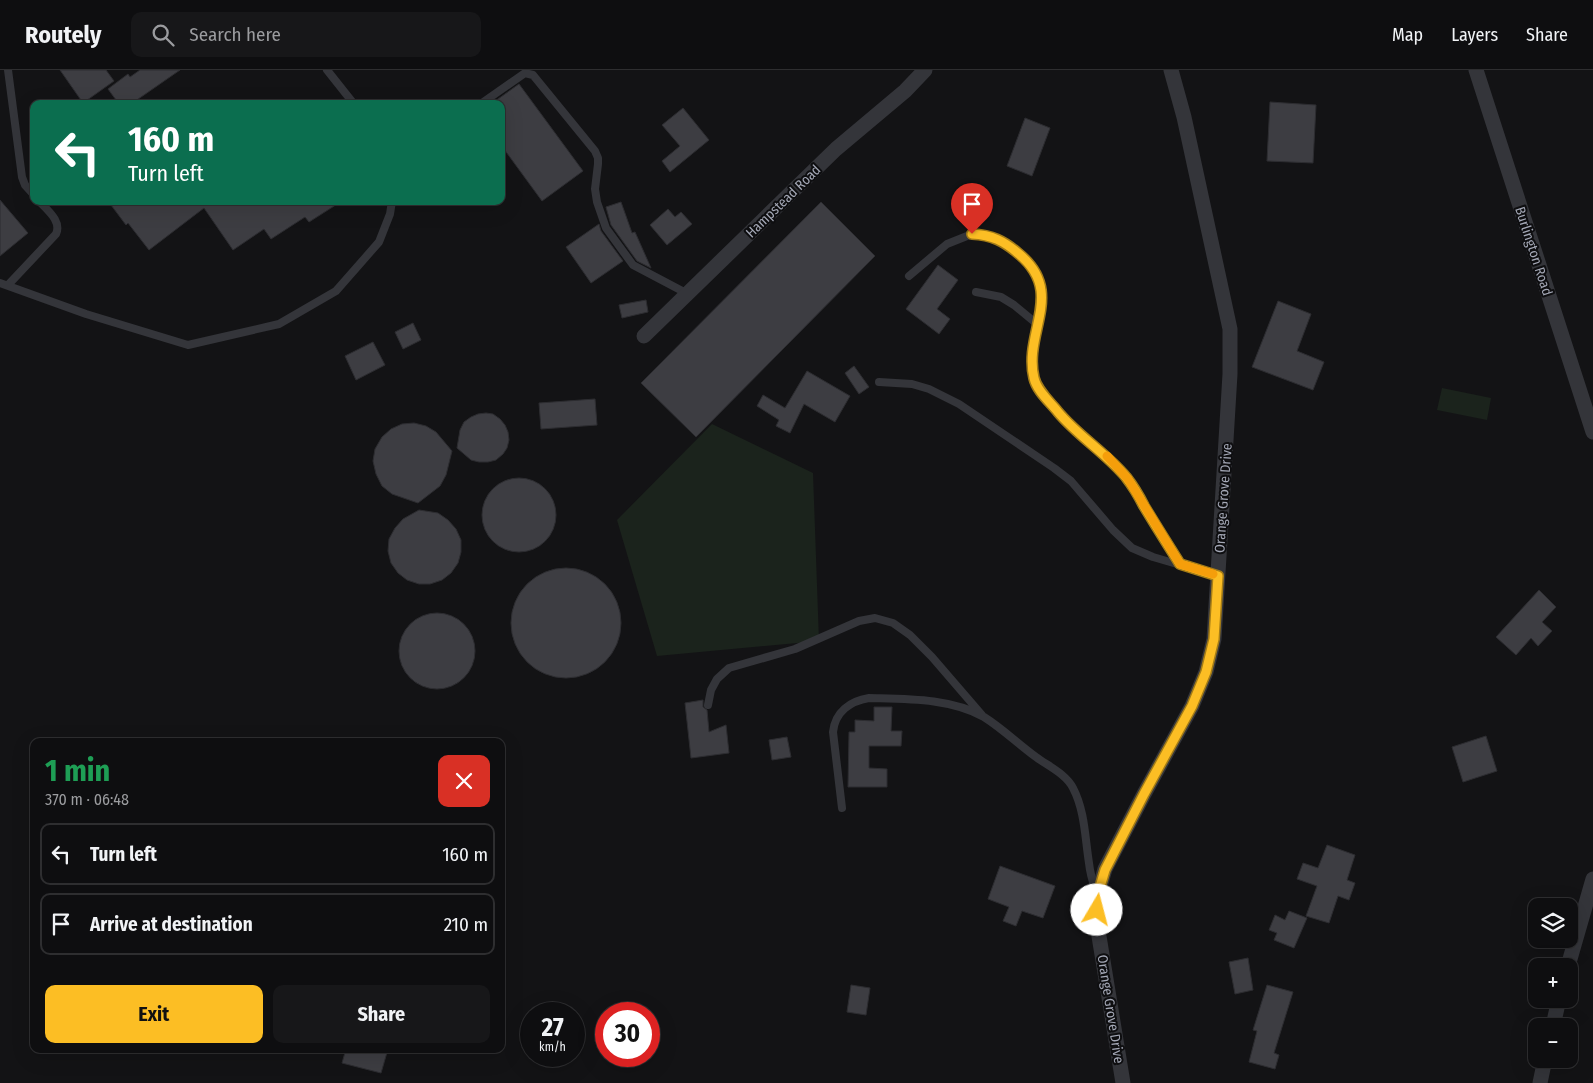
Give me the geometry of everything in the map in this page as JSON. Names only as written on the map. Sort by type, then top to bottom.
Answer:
[{"type":"street","name":"Hampstead Road","points":[[644,336],[836,149],[905,91],[925,70]]},
{"type":"street","name":"Orange Grove Drive","points":[[1123,1083],[1097,924],[1097,897],[1105,870],[1192,706],[1206,672],[1214,639],[1230,374],[1230,329],[1184,117],[1171,70]]},
{"type":"street","name":"Burlington Road","points":[[1476,70],[1593,429]]},
{"type":"street","points":[[1570,958],[1593,879]]},
{"type":"street","points":[[1540,1083],[1543,1068]]},
{"type":"lane","points":[[8,70],[22,177],[30,191]]},
{"type":"lane","points":[[326,70],[351,100]]},
{"type":"lane","points":[[486,100],[525,72],[533,75],[595,151],[598,164],[595,190],[606,228],[633,266],[688,294]]},
{"type":"lane","points":[[43,205],[55,219],[58,230],[4,284],[78,311],[188,345],[279,324],[336,291],[379,242],[390,214],[391,205]]},
{"type":"lane","points":[[910,276],[948,244],[972,234],[987,235],[1009,245],[1028,261],[1038,278],[1043,298],[1033,364],[1034,379],[1039,389],[1063,417],[1110,459],[1128,479],[1180,564]]},
{"type":"lane","points":[[976,292],[1001,297],[1014,304],[1038,324]]},
{"type":"lane","points":[[879,382],[912,384],[929,389],[959,404],[1071,481],[1113,530],[1132,548],[1218,576]]},
{"type":"lane","points":[[708,706],[711,690],[716,679],[729,668],[794,649],[858,621],[875,618],[893,624],[910,635],[932,657],[983,717]]},
{"type":"lane","points":[[842,808],[833,732],[834,723],[847,706],[857,700],[869,698],[943,703],[966,709],[983,717],[1058,772],[1072,787],[1078,800],[1089,864],[1097,897]]},
{"type":"shaded area","points":[[1442,388],[1491,398],[1487,420],[1437,410]]},
{"type":"shaded area","points":[[712,424],[813,473],[819,641],[657,656],[617,520]]},
{"type":"building","points":[[60,70],[106,70],[114,81],[87,100],[81,100]]},
{"type":"building","points":[[140,70],[180,70],[137,100],[116,100],[108,89],[128,74],[130,77]]},
{"type":"building","points":[[519,84],[583,171],[542,201],[505,150],[505,100],[497,100]]},
{"type":"building","points":[[1270,102],[1316,105],[1313,163],[1267,161]]},
{"type":"building","points":[[683,108],[709,140],[670,172],[662,161],[680,146],[662,125]]},
{"type":"building","points":[[1025,118],[1050,128],[1032,176],[1007,166]]},
{"type":"building","points":[[0,200],[28,233],[0,256]]},
{"type":"building","points":[[621,202],[632,233],[635,232],[651,268],[637,261],[611,225],[606,207]]},
{"type":"building","points":[[821,202],[875,256],[696,437],[641,383]]},
{"type":"building","points":[[111,205],[336,205],[309,222],[305,217],[271,239],[264,229],[233,250],[204,208],[149,250],[128,223],[126,225]]},
{"type":"building","points":[[668,209],[675,217],[681,212],[692,224],[667,245],[650,225]]},
{"type":"building","points":[[599,224],[601,231],[623,261],[591,283],[566,247]]},
{"type":"building","points":[[938,265],[958,280],[937,309],[950,319],[939,334],[906,309]]},
{"type":"building","points":[[646,300],[648,312],[622,318],[619,305]]},
{"type":"building","points":[[1278,301],[1311,314],[1297,351],[1324,362],[1313,390],[1252,367]]},
{"type":"building","points":[[413,323],[421,340],[403,349],[395,332]]},
{"type":"building","points":[[373,342],[385,365],[356,380],[345,356]]},
{"type":"building","points":[[854,366],[869,387],[859,394],[845,373]]},
{"type":"building","points":[[807,371],[850,396],[835,422],[804,404],[790,433],[776,426],[779,420],[757,406],[763,395],[785,408]]},
{"type":"building","points":[[595,399],[597,425],[541,429],[539,403]]},
{"type":"building","points":[[478,414],[493,414],[500,419],[508,432],[509,440],[507,448],[496,460],[479,462],[471,460],[457,448],[460,430],[464,422]]},
{"type":"building","points":[[414,423],[426,426],[436,432],[452,451],[446,475],[440,486],[418,503],[392,494],[382,486],[376,474],[373,461],[375,449],[382,437],[391,429],[402,424]]},
{"type":"building","points":[[512,478],[526,478],[540,484],[550,494],[556,508],[556,522],[550,536],[540,546],[526,552],[512,552],[498,546],[488,536],[482,522],[482,508],[488,494],[498,484]]},
{"type":"building","points":[[419,510],[438,513],[448,520],[456,529],[461,540],[461,552],[458,563],[451,573],[442,580],[430,584],[419,584],[407,580],[398,573],[391,563],[388,551],[389,539],[395,528],[403,519]]},
{"type":"building","points":[[566,568],[587,572],[605,584],[617,602],[621,623],[617,644],[605,662],[587,674],[566,678],[545,674],[527,662],[515,644],[511,623],[515,602],[527,584],[545,572]]},
{"type":"building","points":[[1539,590],[1556,607],[1542,622],[1552,631],[1538,646],[1531,638],[1516,655],[1496,637]]},
{"type":"building","points":[[445,613],[458,619],[469,630],[475,643],[473,666],[458,683],[445,689],[429,689],[416,683],[401,666],[399,643],[405,630],[422,615]]},
{"type":"building","points":[[703,700],[703,707],[707,710],[709,732],[726,725],[729,753],[691,758],[685,703]]},
{"type":"building","points":[[874,707],[892,707],[891,731],[902,731],[901,746],[869,746],[869,768],[887,769],[887,787],[848,787],[849,732],[855,732],[855,720],[874,721]]},
{"type":"building","points":[[1486,736],[1497,771],[1463,782],[1452,747]]},
{"type":"building","points":[[787,737],[791,757],[772,760],[769,740]]},
{"type":"building","points":[[1327,845],[1355,855],[1347,880],[1355,883],[1349,900],[1338,896],[1329,923],[1306,916],[1317,886],[1297,879],[1303,863],[1318,868]]},
{"type":"building","points":[[1000,866],[1055,886],[1043,918],[1022,911],[1016,926],[1003,921],[1009,907],[988,899]]},
{"type":"building","points":[[1289,911],[1307,918],[1294,948],[1274,940],[1277,933],[1269,930],[1275,915],[1285,920]]},
{"type":"building","points":[[1248,958],[1253,990],[1235,994],[1229,962]]},
{"type":"building","points":[[851,985],[870,988],[866,1015],[847,1012]]},
{"type":"building","points":[[1267,985],[1293,992],[1274,1053],[1279,1055],[1275,1069],[1249,1062],[1257,1031],[1253,1030]]},
{"type":"building","points":[[345,1053],[387,1053],[381,1073],[342,1063]]},
{"type":"slow traffic","points":[[1107,456],[1128,479],[1180,564],[1213,574]]},
{"type":"route","points":[[972,234],[987,235],[1009,245],[1028,261],[1038,278],[1043,298],[1036,333],[1033,364],[1034,379],[1039,389],[1063,417],[1110,459],[1128,479],[1180,564],[1218,576],[1214,639],[1206,672],[1192,706],[1105,870],[1097,897],[1097,910]]}]
